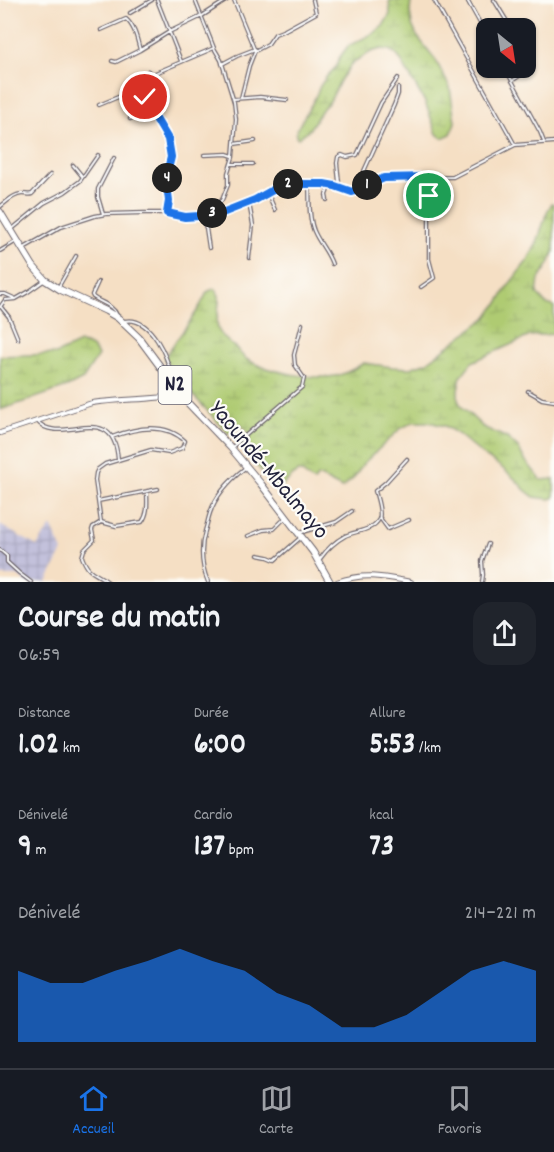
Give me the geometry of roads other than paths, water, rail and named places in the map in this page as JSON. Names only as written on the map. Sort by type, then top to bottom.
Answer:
[{"type":"highway","name":"Yaoundé-Mbalmayo","points":[[0,210],[22,249],[45,280],[58,289],[120,320],[139,338],[190,405],[247,466],[300,535],[330,582]]},
{"type":"main road","points":[[0,433],[92,403],[108,400],[151,399],[181,394]]},
{"type":"main road","points":[[337,582],[368,575],[411,582]]},
{"type":"street","points":[[130,13],[152,0]]},
{"type":"street","points":[[157,0],[181,61]]},
{"type":"street","points":[[195,0],[222,64],[233,99],[236,119],[228,185],[222,200],[208,213]]},
{"type":"street","points":[[112,61],[116,62],[140,50],[227,0]]},
{"type":"street","points":[[234,0],[255,50],[241,98]]},
{"type":"street","points":[[222,64],[268,44],[275,34],[316,13],[313,0]]},
{"type":"street","points":[[434,0],[515,145]]},
{"type":"street","points":[[467,0],[477,18]]},
{"type":"street","points":[[494,0],[505,18]]},
{"type":"street","points":[[101,30],[126,19],[135,31],[140,50]]},
{"type":"street","points":[[99,105],[135,90],[153,76],[181,61],[214,48]]},
{"type":"street","points":[[148,70],[158,86],[144,99],[168,139],[171,157],[166,177],[169,201],[167,213]]},
{"type":"street","points":[[335,186],[339,182],[338,157],[357,155],[381,103],[398,78]]},
{"type":"street","points":[[510,78],[544,143]]},
{"type":"street","points":[[512,81],[516,78]]},
{"type":"street","points":[[365,186],[364,171],[394,105],[398,88]]},
{"type":"street","points":[[233,99],[260,97],[287,100]]},
{"type":"street","points":[[130,119],[150,108]]},
{"type":"street","points":[[234,144],[255,141]]},
{"type":"street","points":[[22,249],[62,227],[103,214],[167,213],[185,217],[222,213],[249,203],[285,184],[330,185],[352,192],[384,178],[453,177],[515,145],[554,142]]},
{"type":"street","points":[[204,155],[227,153],[233,156]]},
{"type":"street","points":[[11,230],[44,203],[80,181],[98,155]]},
{"type":"street","points":[[103,214],[98,189],[114,158]]},
{"type":"street","points":[[231,164],[253,164]]},
{"type":"street","points":[[73,165],[82,177]]},
{"type":"street","points":[[0,210],[18,195],[32,194],[50,175]]},
{"type":"street","points":[[421,287],[434,278],[429,259],[429,177]]},
{"type":"street","points":[[309,184],[310,213],[314,231],[332,264]]},
{"type":"street","points":[[327,200],[326,195],[330,185]]},
{"type":"street","points":[[268,194],[275,210]]},
{"type":"street","points":[[249,203],[254,225],[249,258]]},
{"type":"street","points":[[200,215],[206,228],[209,248]]},
{"type":"street","points":[[0,251],[17,240]]},
{"type":"street","points":[[58,289],[76,256]]},
{"type":"street","points":[[18,339],[9,317],[0,307],[5,300],[16,299],[45,280]]},
{"type":"street","points":[[98,282],[93,297],[115,311],[120,320],[130,320],[153,334],[164,351],[174,383]]},
{"type":"street","points":[[0,294],[16,299]]},
{"type":"street","points":[[231,447],[302,387],[304,378],[295,365],[294,355],[302,324]]},
{"type":"street","points":[[528,391],[542,399],[554,401]]},
{"type":"street","points":[[36,420],[48,429],[95,428],[107,432],[117,446],[118,460]]},
{"type":"street","points":[[100,522],[95,480],[97,471],[103,465],[151,450],[170,453],[183,447],[185,441],[175,434],[150,428],[133,430],[112,437]]},
{"type":"street","points":[[407,459],[375,491],[380,518],[388,529],[410,520]]},
{"type":"street","points":[[208,582],[201,553],[202,539],[210,511],[230,481],[247,466]]},
{"type":"street","points":[[98,501],[158,489]]},
{"type":"street","points":[[108,582],[91,572],[82,556],[84,550],[94,540],[93,527],[100,522],[116,526],[142,522],[146,517],[147,491]]},
{"type":"street","points":[[258,555],[275,560],[300,535],[336,522],[351,512]]},
{"type":"street","points":[[248,536],[263,530],[274,530],[286,517]]},
{"type":"street","points":[[319,562],[328,548],[336,541],[344,536],[370,528],[380,518]]},
{"type":"street","points":[[482,582],[482,561],[488,544]]},
{"type":"street","points":[[0,550],[7,556],[7,562],[31,582]]}]
